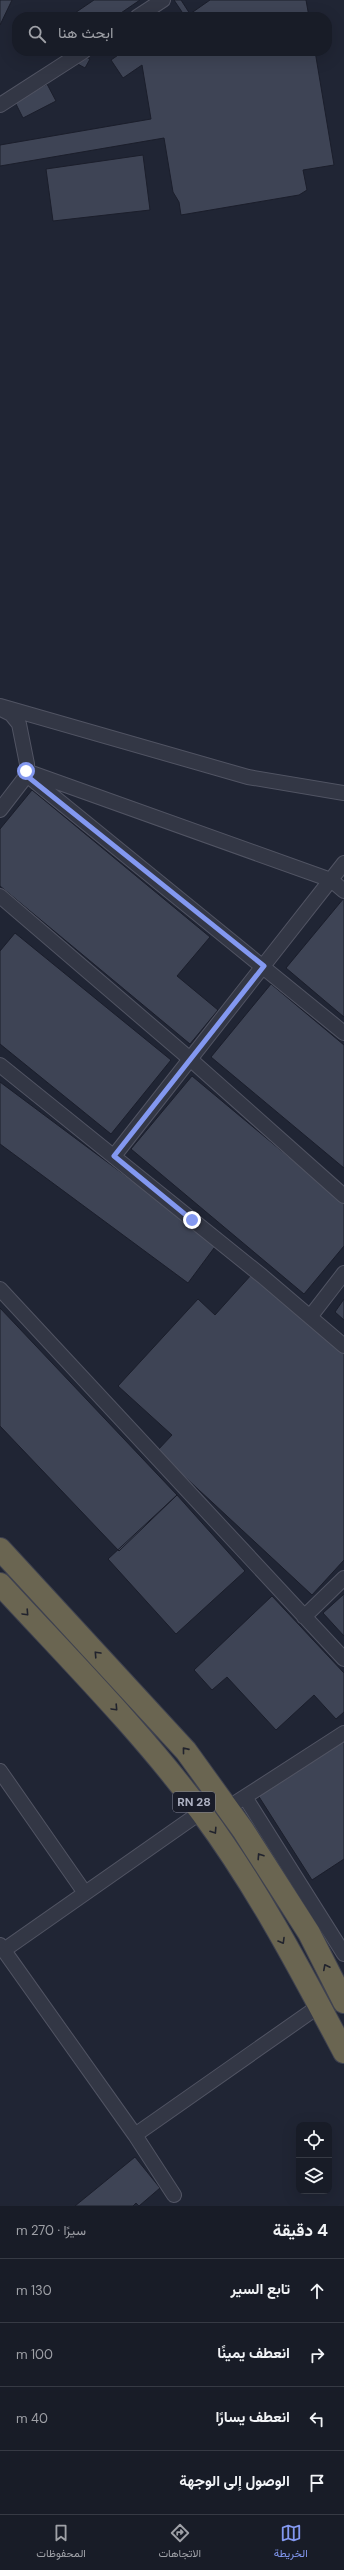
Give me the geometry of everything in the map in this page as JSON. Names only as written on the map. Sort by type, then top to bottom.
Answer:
[{"type":"highway","name":"RN 28","points":[[0,1549],[186,1751],[226,1809],[243,1830],[309,1933],[344,2002]]},
{"type":"highway","name":"RN 28","points":[[0,1584],[156,1753],[201,1812],[255,1893],[344,2052]]},
{"type":"street","points":[[145,12],[163,0]]},
{"type":"street","points":[[0,105],[76,56]]},
{"type":"street","points":[[0,707],[11,714],[19,724],[27,764],[26,773],[0,810]]},
{"type":"street","points":[[0,707],[248,777],[344,793]]},
{"type":"street","points":[[26,773],[331,880],[344,891]]},
{"type":"street","points":[[26,773],[264,966],[344,1033]]},
{"type":"street","points":[[114,1156],[344,863]]},
{"type":"street","points":[[0,896],[190,1059],[344,1196]]},
{"type":"street","points":[[0,1065],[114,1156],[344,1346]]},
{"type":"street","points":[[310,1317],[344,1273]]},
{"type":"street","points":[[0,1289],[344,1659]]},
{"type":"street","points":[[304,1617],[344,1578]]},
{"type":"street","points":[[226,1809],[344,1733]]},
{"type":"street","points":[[0,1771],[85,1893]]},
{"type":"street","points":[[245,1797],[344,1954]]},
{"type":"street","points":[[174,2195],[135,2135],[2,1947],[85,1893],[201,1812]]},
{"type":"street","points":[[135,2135],[319,2006]]},
{"type":"building","points":[[0,0],[12,0],[0,25]]},
{"type":"building","points":[[94,0],[140,0],[122,12],[76,12]]},
{"type":"building","points":[[174,0],[181,0],[189,12],[182,12]]},
{"type":"building","points":[[210,0],[306,0],[308,12],[193,12]]},
{"type":"building","points":[[79,56],[84,56],[90,59],[85,68],[76,63]]},
{"type":"building","points":[[117,56],[316,56],[334,165],[303,170],[307,190],[299,195],[181,215],[179,202],[173,192],[164,138],[0,166],[0,145],[151,119],[142,65],[123,78],[111,60]]},
{"type":"building","points":[[47,84],[56,101],[23,118],[15,102]]},
{"type":"building","points":[[143,155],[150,210],[53,221],[46,169]]},
{"type":"building","points":[[32,790],[210,937],[177,976],[218,1010],[190,1044],[0,886],[0,829]]},
{"type":"building","points":[[344,898],[344,1017],[286,968]]},
{"type":"building","points":[[15,933],[171,1060],[111,1134],[0,1044],[0,951]]},
{"type":"building","points":[[271,984],[344,1045],[344,1168],[211,1057]]},
{"type":"building","points":[[192,1076],[344,1203],[344,1246],[304,1294],[131,1149]]},
{"type":"building","points":[[0,1082],[217,1244],[188,1283],[0,1144]]},
{"type":"building","points":[[252,1274],[344,1350],[344,1560],[312,1595],[157,1451],[172,1435],[118,1386],[198,1299],[215,1315]]},
{"type":"building","points":[[344,1299],[344,1320],[335,1312]]},
{"type":"building","points":[[0,1308],[177,1495],[119,1551],[0,1426]]},
{"type":"building","points":[[177,1495],[245,1571],[176,1634],[108,1559]]},
{"type":"building","points":[[344,1594],[344,1636],[323,1613]]},
{"type":"building","points":[[272,1596],[344,1673],[344,1712],[336,1719],[314,1695],[276,1730],[227,1677],[212,1690],[194,1670]]},
{"type":"building","points":[[344,1736],[344,1859],[312,1880],[256,1792]]},
{"type":"building","points":[[135,2157],[160,2188],[139,2206],[136,2203],[133,2206],[75,2206]]},
{"type":"route","points":[[26,771],[27,776],[264,966],[114,1156],[192,1220]]}]
